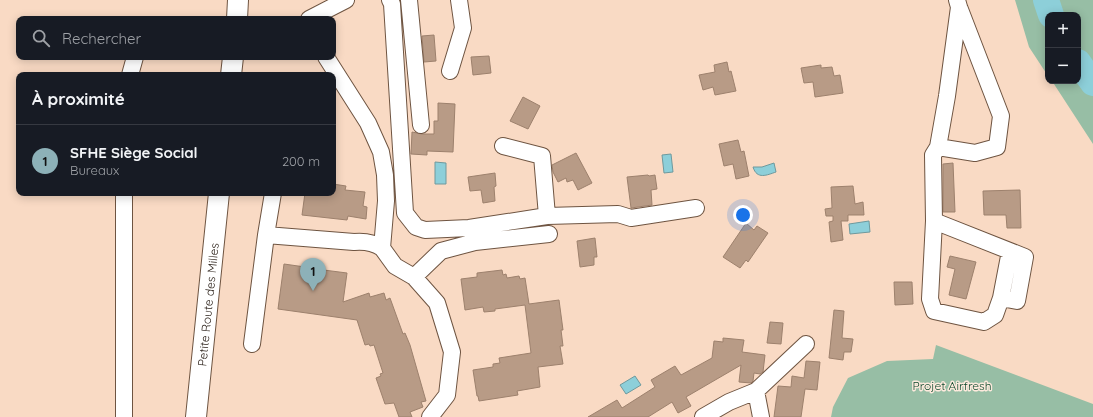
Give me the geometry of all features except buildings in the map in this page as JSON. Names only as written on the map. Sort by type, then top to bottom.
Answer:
[{"type":"main road","points":[[237,16],[238,0]]},
{"type":"main road","points":[[231,72],[233,60]]},
{"type":"main road","name":"Petite Route des Milles","points":[[196,417],[219,196]]},
{"type":"street","points":[[315,16],[346,0]]},
{"type":"street","points":[[390,0],[392,4],[405,213],[416,227],[425,230],[469,228],[547,216],[618,214],[631,218],[696,208]]},
{"type":"street","points":[[409,0],[421,125]]},
{"type":"street","points":[[450,71],[463,28],[459,0]]},
{"type":"street","points":[[934,221],[1025,257],[1016,301],[1001,298],[995,315],[984,322],[934,311],[930,299],[934,221],[933,155],[938,147],[947,96],[958,4]]},
{"type":"street","points":[[938,147],[974,153],[997,147],[1001,116],[958,4]]},
{"type":"street","points":[[131,72],[134,60]]},
{"type":"street","points":[[328,60],[336,72]]},
{"type":"street","points":[[336,73],[368,123],[380,152],[385,175],[386,201],[382,248]]},
{"type":"street","points":[[504,146],[542,156],[547,216]]},
{"type":"street","points":[[124,196],[124,417]]},
{"type":"street","points":[[252,344],[272,196]]},
{"type":"street","points":[[414,277],[441,251],[475,242],[549,234]]},
{"type":"street","points":[[266,235],[354,242],[365,241],[375,243],[382,248],[395,266],[414,277],[437,303],[452,352],[448,395],[430,417]]},
{"type":"street","points":[[702,417],[729,402],[756,391],[806,344]]},
{"type":"street","points":[[756,391],[761,417]]},
{"type":"green space","points":[[1015,0],[1093,0],[1093,144],[1054,84],[1081,84],[1081,12],[1045,12],[1045,71],[1029,47]]},
{"type":"green space","name":"Projet Airfresh","points":[[936,345],[1093,404],[1093,417],[831,417],[833,407],[848,378],[887,361],[933,359]]},
{"type":"water","points":[[671,154],[673,172],[664,173],[662,155]]},
{"type":"water","points":[[435,162],[446,163],[446,184],[435,184]]},
{"type":"water","points":[[774,163],[776,172],[763,176],[757,174],[753,167],[762,167]]},
{"type":"water","points":[[869,221],[870,232],[850,234],[849,224]]},
{"type":"water","points":[[635,376],[641,385],[626,394],[620,385]]},
{"type":"waterway","points":[[1046,0],[1050,12]]},
{"type":"waterway","points":[[1081,66],[1093,83]]},
{"type":"place","name":"SFHE Siège Social","points":[[313,291]]}]
